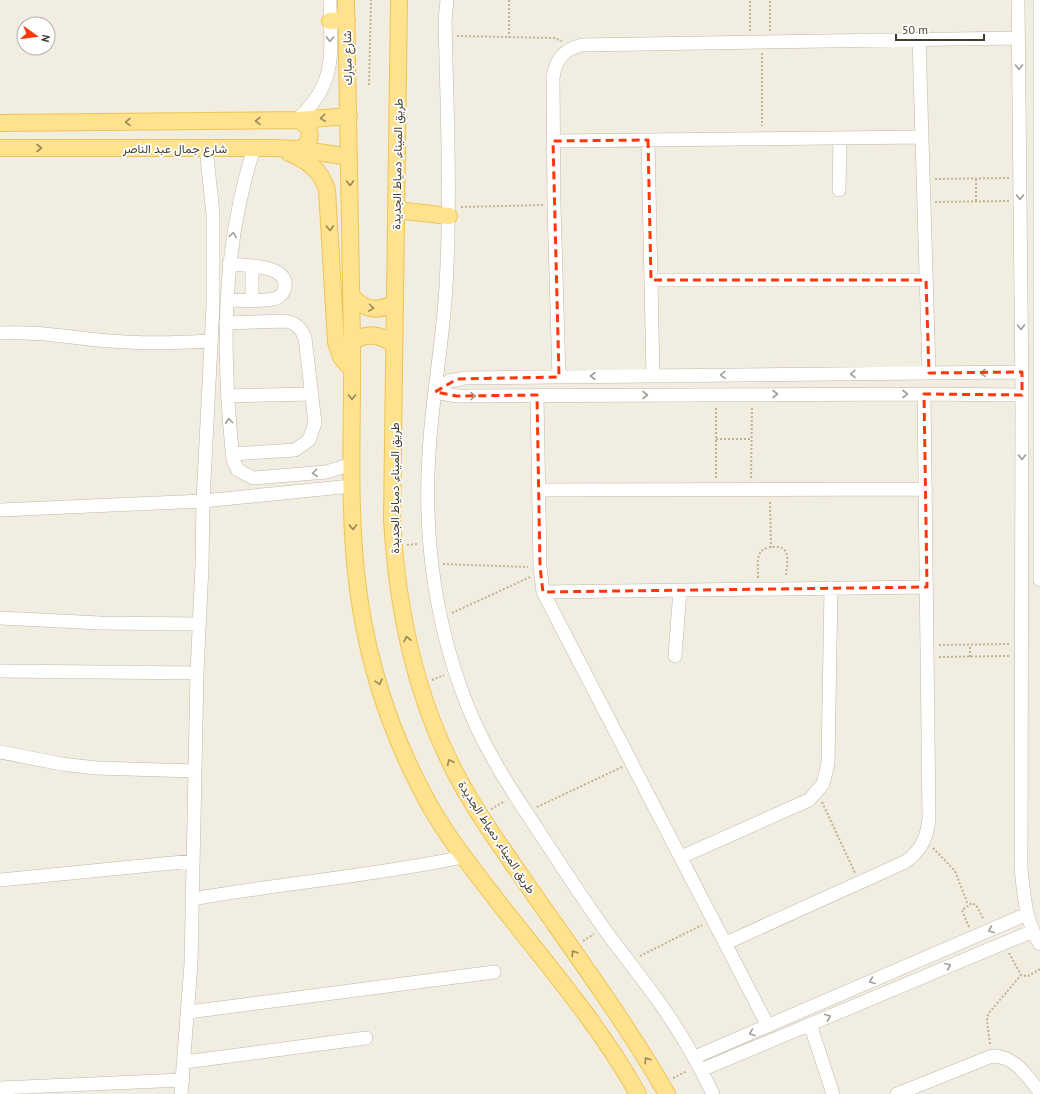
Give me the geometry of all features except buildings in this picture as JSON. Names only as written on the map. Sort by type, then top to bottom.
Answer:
[{"type":"main road","name":"شارع مبارك","points":[[346,0],[349,116]]},
{"type":"main road","name":"طريق الميناء, دمياط الجديدة","points":[[399,0],[392,520],[393,547],[400,608],[410,652],[419,685],[438,736],[457,776],[480,815],[618,1015],[664,1089]]},
{"type":"main road","points":[[330,21],[347,20]]},
{"type":"main road","points":[[0,124],[297,120],[349,116],[352,342],[352,526],[358,589],[374,667],[387,712],[405,757],[426,799],[463,857],[595,1027],[638,1094]]},
{"type":"main road","points":[[297,120],[306,125],[310,134],[307,144],[299,150]]},
{"type":"main road","name":"شارع جمال عبد الناصر","points":[[0,148],[274,148],[349,157]]},
{"type":"main road","points":[[274,148],[310,163],[325,182],[328,199],[336,342],[341,357],[352,370]]},
{"type":"main road","points":[[397,210],[449,211]]},
{"type":"main road","points":[[351,295],[361,305],[368,308],[382,308],[395,302]]},
{"type":"main road","points":[[352,342],[358,338],[370,335],[384,338],[394,345]]},
{"type":"street","points":[[297,120],[317,99],[326,80],[330,58],[330,0]]},
{"type":"street","points":[[447,0],[446,36],[449,211],[446,294],[434,392],[427,494],[429,543],[441,618],[455,671],[474,721],[490,754],[514,796],[603,928],[655,996],[698,1064],[713,1094]]},
{"type":"street","points":[[1018,0],[1022,372],[1022,868],[1027,914],[1033,931],[1040,944]]},
{"type":"street","points":[[1040,0],[1040,580]]},
{"type":"street","points":[[560,377],[554,205],[554,69],[560,58],[569,49],[582,45],[1018,38]]},
{"type":"street","points":[[919,40],[929,373]]},
{"type":"street","points":[[553,141],[922,137]]},
{"type":"street","points":[[839,190],[840,138]]},
{"type":"street","points":[[648,140],[653,376]]},
{"type":"street","points":[[182,1094],[189,1012],[197,673],[202,566],[203,501],[214,270],[213,221],[206,148]]},
{"type":"street","points":[[254,148],[238,208],[229,264],[226,300],[227,396],[232,460],[238,470],[253,478],[326,472],[352,464]]},
{"type":"street","points":[[226,300],[252,300],[278,297],[284,290],[285,285],[283,276],[276,270],[229,264]]},
{"type":"street","points":[[252,266],[252,300]]},
{"type":"street","points":[[651,280],[926,280]]},
{"type":"street","points":[[226,323],[286,321],[296,325],[305,338],[314,429],[305,444],[295,450],[232,454]]},
{"type":"street","points":[[0,333],[35,333],[165,344],[211,341]]},
{"type":"street","points":[[434,392],[448,381],[457,379],[1022,372]]},
{"type":"street","points":[[434,392],[457,396],[716,394],[1022,395]]},
{"type":"street","points":[[227,396],[311,394]]},
{"type":"street","points":[[726,943],[905,862],[917,853],[925,840],[930,819],[924,394]]},
{"type":"street","points":[[537,395],[540,570],[543,592],[714,919],[768,1026]]},
{"type":"street","points":[[0,510],[203,501],[352,486]]},
{"type":"street","points":[[539,490],[926,489]]},
{"type":"street","points":[[543,592],[927,587]]},
{"type":"street","points":[[681,856],[809,800],[817,792],[825,779],[828,763],[831,588]]},
{"type":"street","points":[[675,656],[680,590]]},
{"type":"street","points":[[0,618],[199,624]]},
{"type":"street","points":[[0,671],[197,673]]},
{"type":"street","points":[[0,752],[62,764],[96,768],[195,771]]},
{"type":"street","points":[[192,899],[247,889],[418,866],[463,857]]},
{"type":"street","points":[[0,880],[193,861]]},
{"type":"street","points":[[698,1064],[768,1026],[1027,914]]},
{"type":"street","points":[[698,1064],[810,1024],[1033,931]]},
{"type":"street","points":[[189,1012],[494,972]]},
{"type":"street","points":[[810,1024],[833,1094]]},
{"type":"street","points":[[185,1062],[366,1038]]},
{"type":"street","points":[[897,1094],[992,1056],[1007,1058],[1014,1062],[1040,1092]]},
{"type":"street","points":[[0,1088],[183,1080]]},
{"type":"path","points":[[369,85],[371,0]]},
{"type":"path","points":[[509,0],[509,37]]},
{"type":"path","points":[[750,0],[760,42],[762,138]]},
{"type":"path","points":[[760,42],[770,0]]},
{"type":"path","points":[[446,36],[554,38],[563,41],[569,49]]},
{"type":"path","points":[[976,178],[976,201]]},
{"type":"path","points":[[923,179],[1020,178]]},
{"type":"path","points":[[924,202],[1020,201]]},
{"type":"path","points":[[449,211],[554,205]]},
{"type":"path","points":[[716,394],[716,490]]},
{"type":"path","points":[[751,490],[752,394]]},
{"type":"path","points":[[716,439],[752,439]]},
{"type":"path","points":[[770,490],[771,547]]},
{"type":"path","points":[[393,547],[429,543]]},
{"type":"path","points":[[758,589],[758,555],[765,547],[778,547],[787,553],[786,588]]},
{"type":"path","points":[[432,563],[540,570]]},
{"type":"path","points":[[441,618],[540,570]]},
{"type":"path","points":[[970,644],[970,657]]},
{"type":"path","points":[[928,651],[970,644],[1022,650]]},
{"type":"path","points":[[928,651],[970,657],[1022,650]]},
{"type":"path","points":[[419,685],[455,671]]},
{"type":"path","points":[[526,812],[632,763]]},
{"type":"path","points":[[817,792],[860,883]]},
{"type":"path","points":[[480,815],[514,796]]},
{"type":"path","points":[[925,840],[956,871],[968,905]]},
{"type":"path","points":[[974,937],[963,912],[964,908],[972,903],[976,905],[989,930]]},
{"type":"path","points":[[628,962],[714,919]]},
{"type":"path","points":[[571,948],[603,928]]},
{"type":"path","points":[[1004,943],[1021,975]]},
{"type":"path","points":[[1021,975],[1028,976],[1040,969]]},
{"type":"path","points":[[992,1056],[987,1026],[988,1014],[1021,975]]},
{"type":"path","points":[[664,1089],[698,1064]]},
{"type":"highlighted area","points":[[648,140],[651,280],[926,280],[929,373],[1022,372],[1022,395],[924,394],[927,587],[543,592],[540,567],[537,395],[457,396],[435,392],[457,379],[559,377],[553,141]]}]
